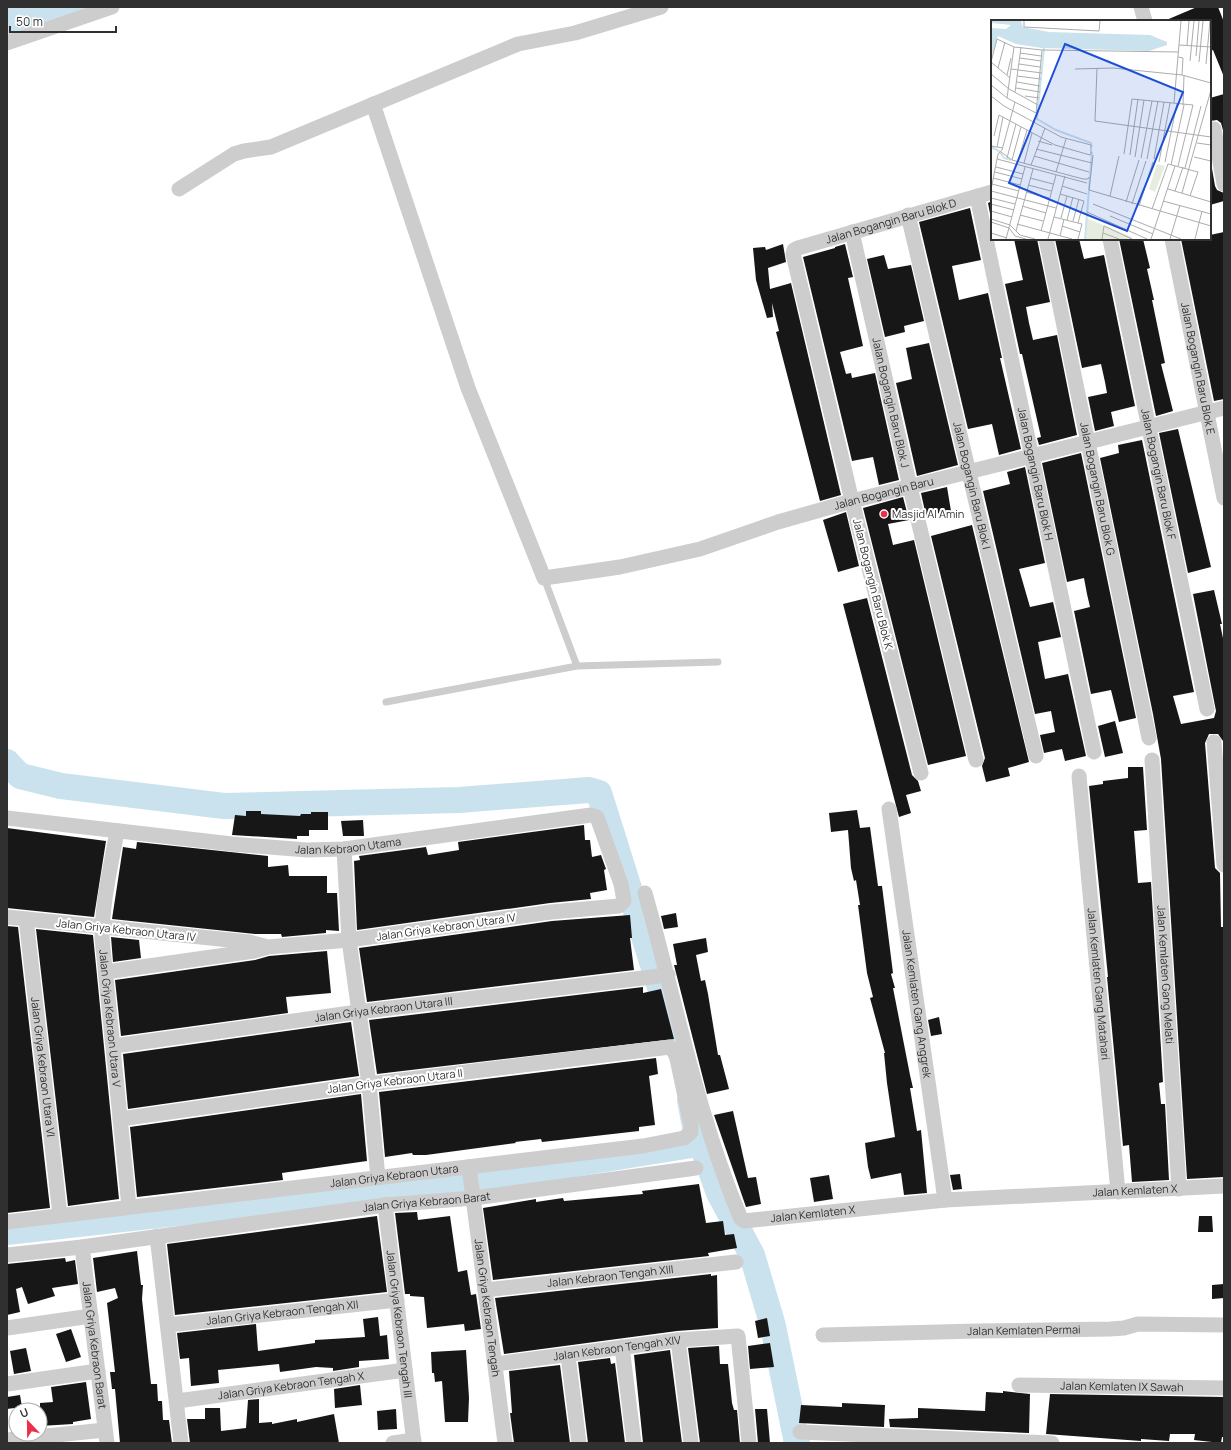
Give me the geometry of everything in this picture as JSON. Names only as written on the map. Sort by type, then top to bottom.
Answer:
[{"type":"street","points":[[7,43],[112,7]]},
{"type":"street","points":[[179,190],[234,154],[271,147],[518,44],[575,33],[661,7]]},
{"type":"street","points":[[1141,7],[1146,20]]},
{"type":"street","points":[[364,107],[468,388],[544,578]]},
{"type":"street","points":[[1216,128],[1224,184]]},
{"type":"street","name":"Jalan Bogangin Baru Blok D","points":[[793,254],[794,250],[798,248],[991,192]]},
{"type":"street","name":"Jalan Bogangin Baru Blok H","points":[[977,196],[1033,456],[1094,752]]},
{"type":"street","name":"Jalan Bogangin Baru Blok I","points":[[908,215],[1036,756]]},
{"type":"street","name":"Jalan Bogangin Baru Blok J","points":[[852,232],[910,487],[976,760]]},
{"type":"street","name":"Jalan Bogangin Baru Blok G","points":[[1046,240],[1149,738]]},
{"type":"street","name":"Jalan Bogangin Baru Blok F","points":[[1110,240],[1207,709]]},
{"type":"street","name":"Jalan Bogangin Baru Blok E","points":[[1172,240],[1224,498]]},
{"type":"street","name":"Jalan Bogangin Baru Blok K","points":[[793,254],[852,501],[921,773]]},
{"type":"street","name":"Jalan Bogangin Baru","points":[[544,578],[620,566],[700,549],[778,522],[852,501],[969,473],[1224,408]]},
{"type":"street","points":[[1214,742],[1224,865]]},
{"type":"street","name":"Jalan Kemlaten Gang Melati","points":[[1152,760],[1179,1189]]},
{"type":"street","name":"Jalan Kemlaten Gang Matahari","points":[[1079,776],[1118,1192]]},
{"type":"street","name":"Jalan Kemlaten Gang Anggrek","points":[[889,809],[945,1200]]},
{"type":"street","name":"Jalan Kebraon Utama","points":[[7,818],[285,848],[344,849],[591,815],[597,818],[621,884],[623,904]]},
{"type":"street","name":"Jalan Griya Kebraon Utara V","points":[[117,831],[107,882],[102,927],[129,1207]]},
{"type":"street","points":[[344,849],[349,940],[369,1084],[378,1178]]},
{"type":"street","name":"Jalan Kemlaten X","points":[[645,893],[661,977],[726,1183],[741,1220],[748,1221],[843,1209],[945,1200],[1224,1186]]},
{"type":"street","name":"Jalan Griya Kebraon Utara IV","points":[[106,972],[254,951],[268,947],[349,940],[551,912],[618,906],[623,904]]},
{"type":"street","name":"Jalan Griya Kebraon Utara IV","points":[[7,917],[249,942],[268,947]]},
{"type":"street","name":"Jalan Griya Kebraon Utara VI","points":[[26,919],[60,1215]]},
{"type":"street","name":"Jalan Griya Kebraon Utara III","points":[[114,1046],[358,1012],[661,977]]},
{"type":"street","name":"Jalan Griya Kebraon Utara","points":[[7,1222],[378,1178],[469,1169],[643,1146],[684,1138],[691,1132],[691,1125],[676,1054],[670,1047]]},
{"type":"street","name":"Jalan Griya Kebraon Utara II","points":[[120,1119],[369,1084],[670,1047]]},
{"type":"street","name":"Jalan Griya Kebraon Barat","points":[[7,1254],[82,1247],[385,1205],[696,1168]]},
{"type":"street","name":"Jalan Griya Kebraon Tengah","points":[[469,1169],[496,1364],[505,1443]]},
{"type":"street","name":"Jalan Griya Kebraon Tengah III","points":[[385,1205],[414,1442]]},
{"type":"street","points":[[157,1236],[181,1443]]},
{"type":"street","name":"Jalan Griya Kebraon Barat","points":[[82,1247],[106,1436]]},
{"type":"street","name":"Jalan Kebraon Tengah XIII","points":[[485,1290],[736,1262]]},
{"type":"street","name":"Jalan Griya Kebraon Tengah XII","points":[[168,1324],[397,1300]]},
{"type":"street","points":[[7,1328],[91,1316]]},
{"type":"street","name":"Jalan Kemlaten Permai","points":[[823,1335],[977,1331],[1110,1330],[1138,1324],[1224,1325]]},
{"type":"street","name":"Jalan Kebraon Tengah XIV","points":[[496,1364],[568,1356],[622,1346],[738,1336],[749,1443]]},
{"type":"street","points":[[678,1340],[691,1443]]},
{"type":"street","points":[[622,1346],[634,1443]]},
{"type":"street","points":[[568,1356],[579,1443]]},
{"type":"street","name":"Jalan Griya Kebraon Tengah X","points":[[177,1401],[405,1370]]},
{"type":"street","points":[[7,1384],[98,1371]]},
{"type":"street","name":"Jalan Kemlaten IX Sawah","points":[[1019,1385],[1224,1388]]},
{"type":"street","points":[[800,1432],[1052,1443]]},
{"type":"street","points":[[7,1440],[106,1436]]},
{"type":"street","points":[[393,1443],[414,1442]]},
{"type":"lane","points":[[544,578],[577,666]]},
{"type":"lane","points":[[386,702],[577,666],[718,662]]},
{"type":"water","points":[[7,7],[100,7],[7,38]]},
{"type":"building","points":[[1197,7],[1218,7],[1224,22],[1224,77],[1213,50],[1211,51],[1211,20],[1166,20]]},
{"type":"building","points":[[1224,94],[1224,134],[1221,123],[1217,120],[1211,121],[1211,98]]},
{"type":"building","points":[[1211,163],[1215,186],[1217,190],[1224,193],[1224,201],[1211,205]]},
{"type":"building","points":[[991,202],[991,219],[988,203]]},
{"type":"building","points":[[970,208],[981,260],[952,266],[959,300],[988,293],[1002,358],[1000,358],[1021,449],[999,455],[992,424],[968,429],[919,222]]},
{"type":"building","points":[[1224,232],[1224,399],[1214,401],[1181,240],[1211,240],[1211,235]]},
{"type":"building","points":[[1014,240],[1037,240],[1050,302],[1026,307],[1029,323],[1033,340],[1057,335],[1077,435],[1039,445],[1037,438],[1041,437],[1022,354],[1020,354],[1005,284],[1023,280]]},
{"type":"building","points":[[1055,240],[1079,240],[1084,259],[1104,255],[1135,406],[1111,412],[1114,426],[1095,431],[1088,397],[1107,393],[1105,382],[1101,364],[1082,368]]},
{"type":"building","points":[[1119,240],[1143,240],[1150,268],[1147,269],[1165,363],[1161,364],[1173,411],[1156,416]]},
{"type":"building","points":[[783,244],[786,262],[768,268],[770,289],[791,283],[841,495],[820,501],[776,332],[779,331],[772,303],[773,317],[767,318],[756,280],[753,248],[765,247],[766,250]]},
{"type":"building","points":[[845,244],[853,277],[848,278],[863,346],[840,352],[846,374],[851,373],[852,378],[875,373],[899,480],[879,485],[873,457],[852,461],[803,257]]},
{"type":"building","points":[[884,255],[888,269],[911,265],[924,321],[904,326],[905,332],[885,337],[867,259]]},
{"type":"building","points":[[929,343],[958,465],[917,476],[896,383],[912,379],[906,348]]},
{"type":"building","points":[[1178,429],[1211,567],[1188,573],[1159,433]]},
{"type":"building","points":[[1142,440],[1194,692],[1173,696],[1181,724],[1214,718],[1216,711],[1193,594],[1214,590],[1222,624],[1220,624],[1224,643],[1224,754],[1223,741],[1218,734],[1209,734],[1205,743],[1215,868],[1220,873],[1221,927],[1223,927],[1224,945],[1224,1177],[1187,1179],[1161,759],[1100,458],[1119,453],[1118,445]]},
{"type":"building","points":[[1081,453],[1136,718],[1119,722],[1111,690],[1091,694],[1074,611],[1090,607],[1084,578],[1067,582],[1042,463]]},
{"type":"building","points":[[1025,467],[1045,563],[1019,569],[1030,607],[1053,602],[1061,637],[1038,642],[1045,679],[1068,674],[1086,756],[1065,761],[1062,749],[1044,753],[1040,735],[1055,732],[1051,711],[1035,714],[983,491],[1010,484],[1007,472]]},
{"type":"building","points":[[947,487],[951,511],[926,516],[921,493]]},
{"type":"building","points":[[903,497],[909,520],[888,524],[893,545],[914,540],[966,756],[928,765],[863,508]]},
{"type":"building","points":[[846,512],[859,566],[838,572],[823,520]]},
{"type":"building","points":[[972,525],[1029,762],[1008,768],[1010,776],[986,782],[982,766],[985,758],[931,536]]},
{"type":"building","points":[[867,598],[912,775],[918,781],[921,791],[906,795],[911,813],[899,817],[843,604]]},
{"type":"building","points":[[1115,721],[1123,753],[1105,757],[1098,726]]},
{"type":"building","points":[[1128,767],[1143,767],[1147,830],[1134,831],[1138,883],[1151,882],[1163,1082],[1159,1083],[1161,1104],[1165,1104],[1169,1180],[1132,1182],[1129,1145],[1123,1146],[1089,786],[1103,784],[1103,781],[1128,778]]},
{"type":"building","points":[[857,810],[860,828],[870,827],[878,886],[882,886],[893,973],[891,974],[895,988],[893,988],[913,1088],[910,1088],[917,1131],[921,1130],[927,1193],[904,1195],[901,1173],[871,1179],[868,1167],[865,1143],[895,1137],[887,1083],[885,1053],[870,998],[873,997],[867,973],[856,880],[854,881],[851,868],[848,830],[831,832],[829,813]]},
{"type":"building","points":[[246,811],[261,811],[261,814],[300,816],[301,814],[311,814],[311,812],[328,812],[328,830],[309,830],[309,836],[297,836],[297,839],[232,835],[235,815],[246,816]]},
{"type":"building","points":[[363,820],[364,836],[343,836],[341,821]]},
{"type":"building","points":[[584,825],[585,840],[590,840],[592,857],[601,855],[606,869],[604,870],[607,890],[590,893],[591,899],[550,903],[357,930],[354,861],[360,860],[359,856],[426,847],[428,855],[459,850],[458,842]]},
{"type":"building","points":[[7,828],[106,841],[94,917],[7,908]]},
{"type":"building","points":[[137,842],[268,856],[268,867],[288,865],[289,876],[327,876],[327,893],[337,893],[339,931],[326,930],[326,933],[282,937],[281,934],[255,934],[112,919],[123,847],[136,849]]},
{"type":"building","points":[[676,913],[678,927],[664,929],[661,916]]},
{"type":"building","points":[[630,915],[632,938],[630,938],[634,970],[367,1002],[359,948],[552,921]]},
{"type":"building","points":[[7,926],[18,927],[50,1208],[7,1213]]},
{"type":"building","points":[[36,929],[93,935],[119,1199],[68,1206]]},
{"type":"building","points":[[111,937],[139,940],[141,958],[113,962]]},
{"type":"building","points":[[706,938],[708,952],[696,955],[701,981],[705,980],[718,1055],[720,1055],[729,1089],[707,1094],[674,965],[677,965],[673,944]]},
{"type":"building","points":[[327,951],[331,993],[286,997],[288,1013],[121,1036],[115,980],[255,960],[269,956]]},
{"type":"building","points":[[643,987],[643,993],[661,989],[674,1039],[377,1074],[369,1020]]},
{"type":"building","points":[[939,1017],[942,1034],[931,1036],[928,1020]]},
{"type":"building","points":[[351,1022],[359,1076],[128,1109],[123,1054]]},
{"type":"building","points":[[656,1058],[658,1074],[649,1076],[655,1125],[639,1127],[639,1131],[542,1142],[541,1139],[426,1155],[413,1155],[412,1153],[385,1157],[379,1092]]},
{"type":"building","points":[[361,1094],[367,1161],[282,1173],[283,1180],[137,1197],[130,1127]]},
{"type":"building","points":[[733,1111],[748,1178],[756,1177],[761,1204],[746,1207],[714,1115]]},
{"type":"building","points":[[960,1174],[962,1189],[953,1190],[950,1175]]},
{"type":"building","points":[[829,1175],[833,1199],[814,1202],[810,1178]]},
{"type":"building","points":[[699,1184],[706,1223],[723,1221],[725,1235],[734,1234],[737,1248],[708,1253],[709,1256],[493,1280],[483,1208],[536,1199],[536,1202],[563,1198],[564,1201],[643,1194],[642,1191]]},
{"type":"building","points":[[417,1212],[418,1220],[450,1216],[458,1272],[467,1270],[471,1295],[476,1294],[481,1329],[465,1331],[464,1324],[427,1328],[424,1297],[405,1294],[395,1213]]},
{"type":"building","points":[[377,1216],[387,1292],[175,1315],[167,1244]]},
{"type":"building","points":[[1199,1216],[1212,1216],[1213,1232],[1198,1232]]},
{"type":"building","points":[[137,1251],[141,1285],[143,1285],[142,1299],[151,1384],[157,1384],[158,1401],[162,1401],[163,1420],[169,1420],[172,1443],[120,1443],[115,1389],[112,1389],[110,1372],[115,1372],[107,1303],[118,1298],[115,1288],[97,1292],[93,1258]]},
{"type":"building","points":[[65,1258],[66,1262],[75,1260],[78,1284],[52,1288],[55,1296],[28,1304],[22,1287],[16,1289],[20,1312],[7,1315],[7,1264]]},
{"type":"building","points":[[711,1274],[711,1276],[717,1275],[718,1328],[677,1331],[504,1354],[495,1298]]},
{"type":"building","points":[[1224,1284],[1224,1298],[1212,1299],[1212,1285]]},
{"type":"building","points":[[378,1317],[380,1336],[387,1335],[389,1359],[359,1361],[359,1367],[333,1371],[333,1368],[316,1367],[280,1372],[279,1364],[218,1370],[219,1383],[191,1386],[189,1358],[180,1359],[177,1333],[256,1324],[258,1351],[315,1343],[315,1340],[365,1337],[363,1319]]},
{"type":"building","points":[[767,1318],[770,1336],[758,1338],[755,1321]]},
{"type":"building","points":[[71,1329],[81,1357],[66,1362],[56,1334]]},
{"type":"building","points":[[770,1343],[774,1367],[750,1369],[748,1346]]},
{"type":"building","points":[[719,1346],[720,1364],[728,1364],[732,1403],[734,1410],[737,1410],[740,1443],[700,1443],[688,1348]]},
{"type":"building","points":[[26,1348],[31,1371],[14,1374],[10,1351]]},
{"type":"building","points":[[466,1350],[469,1398],[468,1422],[445,1422],[442,1381],[435,1382],[434,1373],[432,1373],[431,1352]]},
{"type":"building","points":[[670,1350],[682,1443],[643,1443],[634,1355]]},
{"type":"building","points":[[610,1358],[611,1364],[615,1363],[625,1443],[588,1443],[578,1362]]},
{"type":"building","points":[[560,1365],[570,1443],[514,1443],[510,1413],[512,1413],[509,1371]]},
{"type":"building","points":[[86,1382],[91,1419],[73,1422],[73,1424],[48,1426],[48,1402],[53,1402],[51,1387]]},
{"type":"building","points":[[360,1385],[362,1405],[335,1408],[334,1389]]},
{"type":"building","points":[[1003,1391],[1030,1394],[1029,1433],[890,1427],[889,1419],[918,1418],[918,1408],[985,1411],[986,1392],[1003,1393]]},
{"type":"building","points":[[1050,1394],[1224,1397],[1224,1437],[1222,1437],[1221,1443],[1194,1440],[1195,1434],[1170,1434],[1169,1441],[1141,1439],[1141,1441],[1046,1434]]},
{"type":"building","points":[[20,1395],[21,1402],[8,1402],[7,1409],[7,1397]]},
{"type":"building","points":[[259,1399],[259,1423],[272,1422],[272,1424],[297,1419],[297,1422],[334,1414],[339,1443],[190,1443],[187,1419],[205,1419],[205,1408],[220,1408],[221,1431],[246,1428],[248,1400]]},
{"type":"building","points":[[842,1403],[885,1405],[884,1427],[799,1423],[801,1405],[842,1407]]},
{"type":"building","points":[[396,1409],[397,1429],[378,1430],[377,1411]]},
{"type":"building","points":[[755,1409],[767,1409],[770,1443],[758,1443]]},
{"type":"waterway","points":[[7,762],[20,776],[61,786],[224,806],[459,800],[589,790],[599,793],[681,1054]]},
{"type":"waterway","points":[[690,1100],[696,1132],[704,1143],[706,1157],[719,1193],[752,1255],[773,1326],[797,1443]]},
{"type":"waterway","points":[[7,1232],[482,1179],[704,1143]]},
{"type":"place","name":"Masjid Al Amin","points":[[884,514]]}]
